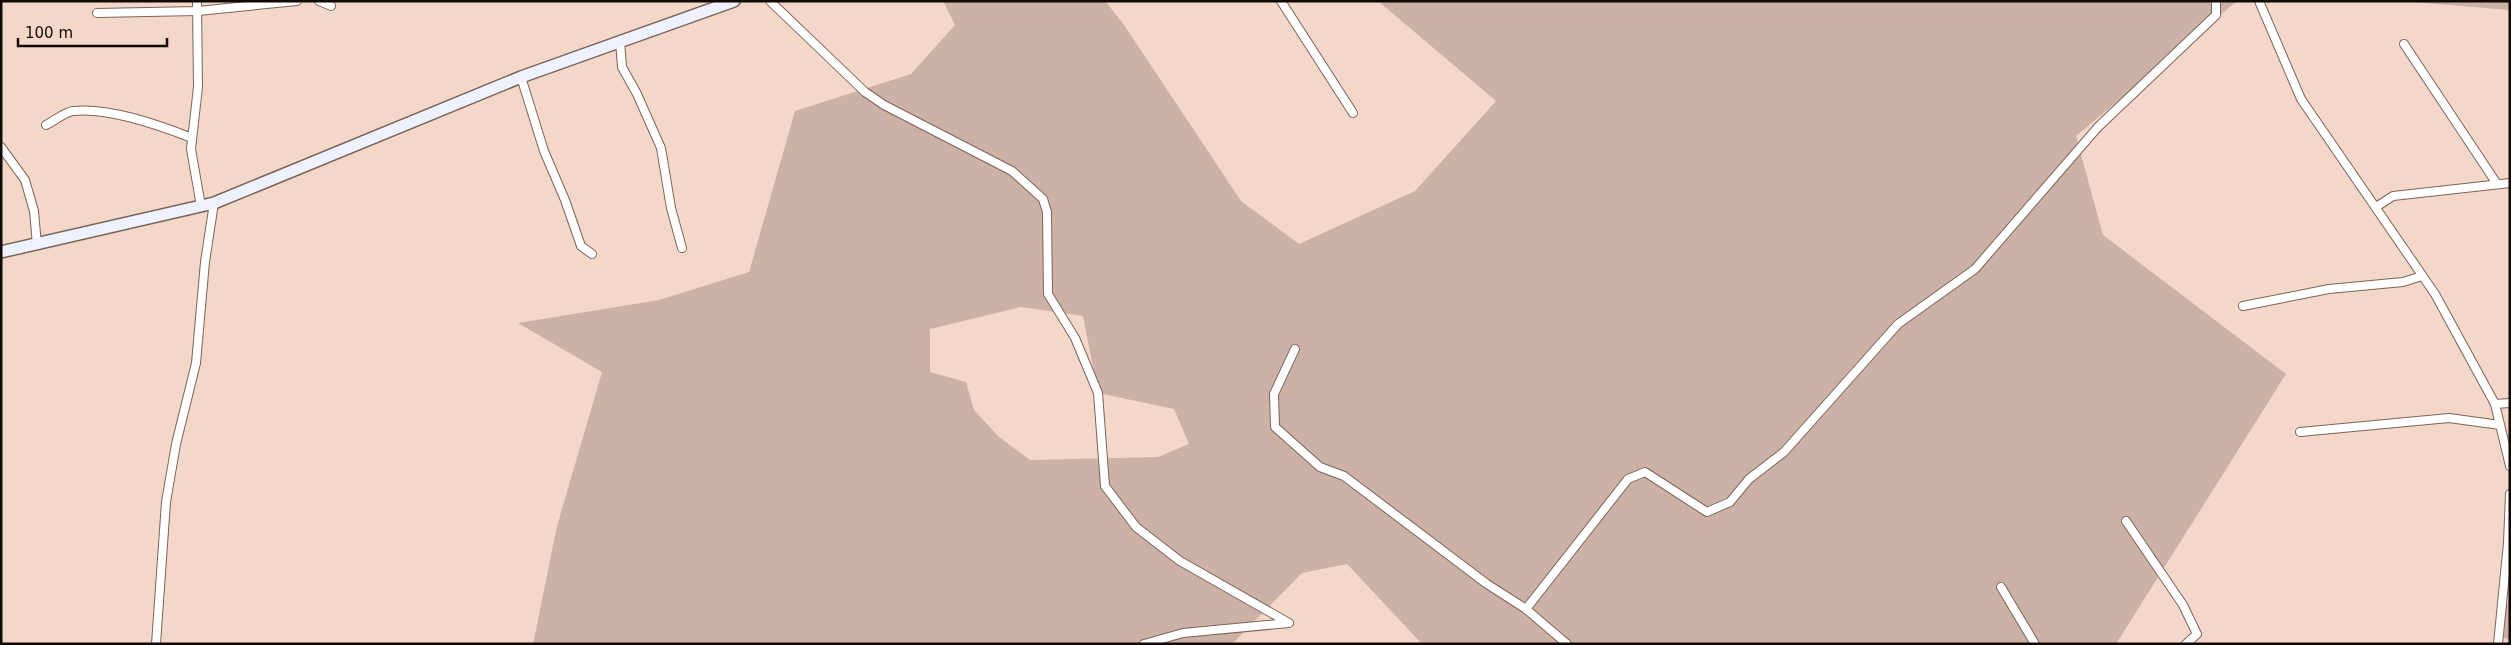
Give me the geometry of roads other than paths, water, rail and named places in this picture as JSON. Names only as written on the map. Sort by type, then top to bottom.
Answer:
[{"type":"street","points":[[198,1],[198,87],[192,138],[192,158],[201,206]]},
{"type":"street","points":[[97,13],[198,11],[296,1]]},
{"type":"street","points":[[319,1],[331,6]]},
{"type":"street","points":[[1,252],[214,203],[521,77],[734,1]]},
{"type":"street","points":[[770,1],[865,92],[884,105],[1012,171],[1043,199],[1047,212],[1048,294],[1076,338],[1098,392],[1105,486],[1136,527],[1180,561],[1289,622],[1183,633],[1144,644]]},
{"type":"street","points":[[1281,1],[1353,113]]},
{"type":"street","points":[[1526,609],[1628,479],[1645,472],[1707,512],[1730,502],[1749,479],[1784,452],[1898,324],[1974,269],[2098,127],[2216,15],[2216,1]]},
{"type":"street","points":[[2259,1],[2301,99],[2435,294],[2495,404],[2510,466]]},
{"type":"street","points":[[620,41],[622,67],[637,94],[661,148],[671,208],[682,248]]},
{"type":"street","points":[[2404,44],[2497,184]]},
{"type":"street","points":[[521,77],[544,150],[565,200],[581,246],[592,254]]},
{"type":"street","points":[[46,125],[71,111],[109,114],[156,124],[192,138]]},
{"type":"street","points":[[1,146],[25,180],[34,211],[37,245]]},
{"type":"street","points":[[2376,207],[2393,196],[2510,183]]},
{"type":"street","points":[[156,644],[166,502],[176,444],[196,363],[205,262],[214,203]]},
{"type":"street","points":[[2243,306],[2329,289],[2403,282],[2422,276]]},
{"type":"street","points":[[1294,349],[1274,394],[1275,427],[1320,467],[1344,476],[1487,584],[1526,609],[1567,644]]},
{"type":"street","points":[[2495,404],[2510,403]]},
{"type":"street","points":[[2300,432],[2449,418],[2500,425]]},
{"type":"street","points":[[2498,644],[2508,544],[2510,494]]},
{"type":"street","points":[[2126,521],[2182,605],[2197,634],[2186,644]]},
{"type":"street","points":[[2002,588],[2035,644]]}]
